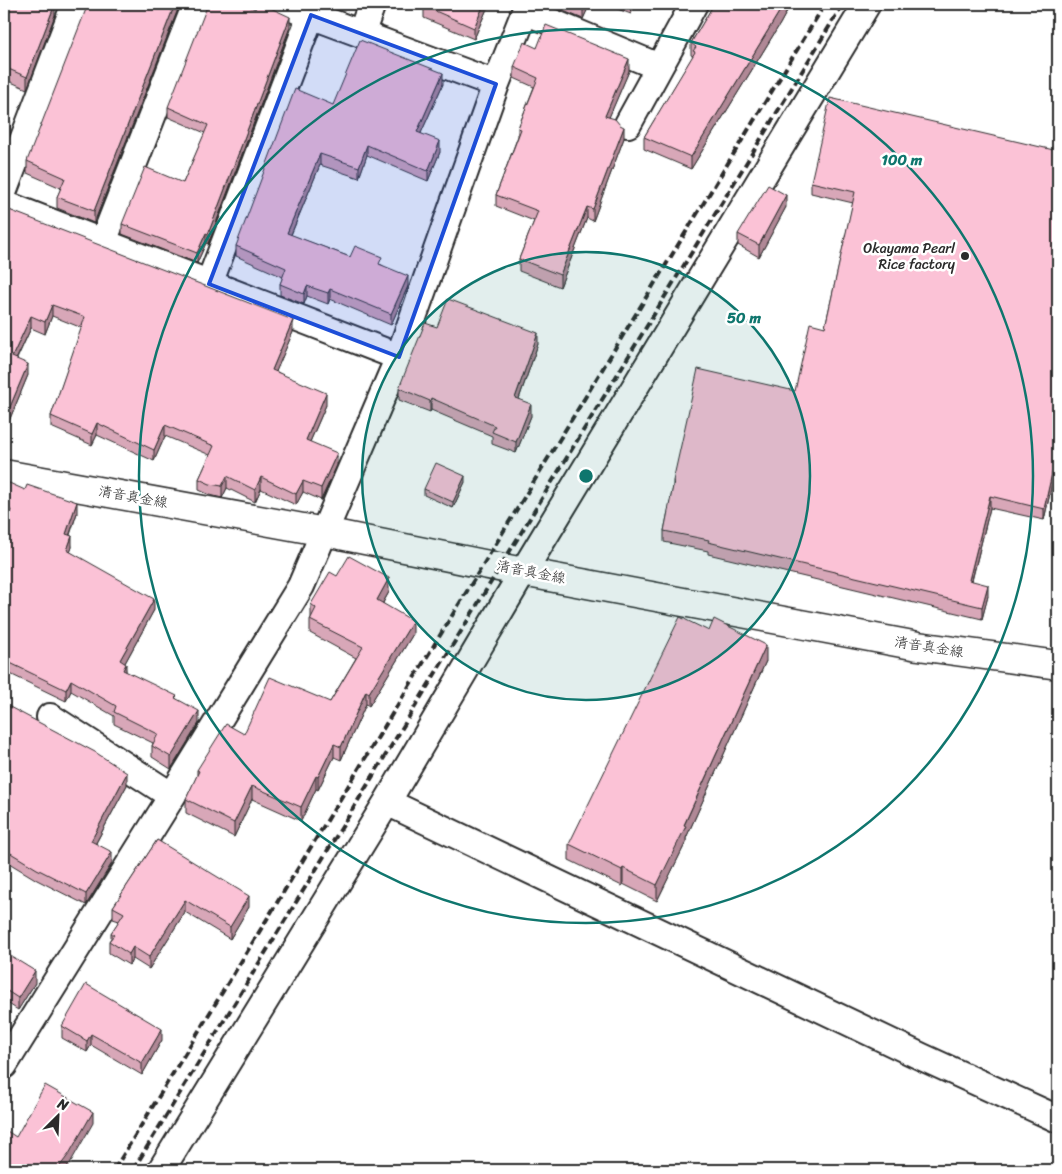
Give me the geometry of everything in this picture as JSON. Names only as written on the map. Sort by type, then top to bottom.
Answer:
[{"type":"main road","name":"清音真金線","points":[[4,474],[325,532],[523,572],[918,646],[1058,665]]},
{"type":"street","points":[[4,190],[75,4]]},
{"type":"street","points":[[102,242],[196,4]]},
{"type":"street","points":[[281,4],[496,84]]},
{"type":"street","points":[[361,34],[372,4]]},
{"type":"street","points":[[628,124],[694,4]]},
{"type":"street","points":[[162,1170],[387,802],[523,572],[867,4]]},
{"type":"street","points":[[4,1065],[302,586],[399,358],[496,84],[526,7],[659,67]]},
{"type":"street","points":[[209,284],[311,15]]},
{"type":"street","points":[[4,204],[399,358]]},
{"type":"street","points":[[50,717],[172,796]]},
{"type":"street","points":[[387,802],[922,1057],[1058,1119]]},
{"type":"highlighted area","points":[[311,15],[496,84],[399,357],[209,284]]},
{"type":"building","points":[[4,4],[55,4],[27,77],[4,67]]},
{"type":"building","points":[[88,4],[175,4],[94,211],[57,197],[65,178],[27,161]]},
{"type":"building","points":[[208,4],[244,4],[255,9],[257,4],[262,4],[290,17],[208,234],[206,233],[197,253],[122,224],[145,167],[183,183],[208,125],[168,107]]},
{"type":"building","points":[[426,4],[484,4],[474,28],[424,6]]},
{"type":"building","points":[[714,4],[784,4],[691,157],[644,137],[695,52],[693,51],[696,47],[691,43]]},
{"type":"building","points":[[546,25],[629,59],[605,116],[615,119],[624,127],[593,209],[587,207],[560,275],[519,259],[538,211],[496,195],[521,129],[518,128],[538,78],[514,67],[524,42],[537,48]]},
{"type":"building","points":[[360,40],[443,73],[417,132],[440,141],[428,171],[367,145],[359,167],[320,154],[287,233],[350,257],[355,246],[382,257],[379,264],[408,276],[391,314],[330,289],[328,293],[307,286],[304,294],[280,284],[286,268],[236,246],[295,89],[333,105]]},
{"type":"building","points":[[830,98],[1058,151],[1058,451],[1044,509],[990,496],[969,580],[988,585],[982,607],[708,542],[709,540],[664,531],[698,369],[795,391],[810,323],[825,327],[855,192],[811,182]]},
{"type":"building","points":[[4,119],[10,121],[4,136]]},
{"type":"building","points":[[768,185],[786,195],[759,245],[738,234]]},
{"type":"building","points":[[4,208],[293,320],[272,370],[326,393],[306,440],[337,453],[321,488],[303,481],[296,494],[261,477],[255,490],[227,476],[222,486],[210,484],[199,479],[214,446],[165,425],[154,450],[97,423],[92,434],[51,416],[85,317],[52,305],[45,322],[31,316],[12,357],[28,364],[4,421],[4,270],[10,257],[4,255]]},
{"type":"building","points":[[448,299],[538,333],[515,398],[531,404],[516,442],[492,432],[495,426],[431,398],[430,401],[399,388],[425,323],[437,327]]},
{"type":"building","points":[[436,463],[465,476],[453,502],[424,489]]},
{"type":"building","points":[[7,482],[25,490],[27,485],[77,502],[66,534],[72,536],[67,550],[154,599],[120,660],[126,664],[123,670],[177,696],[175,698],[199,711],[171,757],[152,746],[158,734],[114,712],[116,706],[71,680],[66,690],[4,660],[4,530],[11,510],[4,506],[4,489]]},
{"type":"building","points":[[349,556],[389,578],[377,600],[413,621],[369,693],[366,691],[341,747],[334,744],[301,807],[252,786],[234,823],[186,799],[199,771],[197,770],[226,724],[244,734],[270,677],[330,702],[363,647],[310,620],[316,608],[311,604],[330,572],[337,576]]},
{"type":"building","points":[[680,617],[709,631],[714,619],[766,645],[684,825],[686,826],[657,885],[569,844]]},
{"type":"building","points":[[4,704],[95,752],[127,773],[91,841],[112,852],[86,894],[37,869],[4,849]]},
{"type":"building","points":[[157,840],[249,896],[230,927],[185,900],[149,957],[133,947],[129,954],[109,941],[114,935],[111,933],[124,913],[113,907]]},
{"type":"building","points":[[4,952],[35,971],[18,998],[4,989]]},
{"type":"building","points":[[86,984],[162,1029],[142,1063],[91,1034],[87,1041],[62,1026]]},
{"type":"building","points":[[45,1085],[93,1112],[69,1154],[57,1170],[4,1170],[4,1129],[16,1137]]},
{"type":"railway","points":[[114,1170],[825,4]]},
{"type":"railway","points":[[133,1170],[843,4]]},
{"type":"place","name":"Okayama Pearl Rice factory","points":[[965,256]]}]
